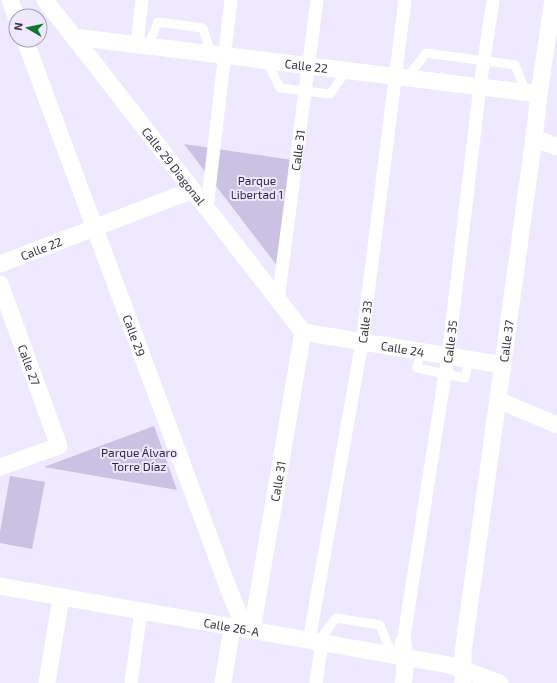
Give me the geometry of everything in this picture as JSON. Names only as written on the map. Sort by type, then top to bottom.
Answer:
[{"type":"street","points":[[142,0],[143,45]]},
{"type":"street","points":[[207,208],[218,55],[231,0]]},
{"type":"street","name":"Calle 31","points":[[278,300],[317,0]]},
{"type":"street","name":"Calle 33","points":[[316,683],[317,642],[401,77],[404,0]]},
{"type":"street","name":"Calle 35","points":[[404,683],[405,673],[399,652],[448,356],[480,86],[493,0]]},
{"type":"street","name":"Calle 37","points":[[463,677],[463,652],[534,138],[533,93],[553,0]]},
{"type":"street","name":"Calle 29 Diagonal","points":[[47,1],[303,332]]},
{"type":"street","name":"Calle 22","points":[[74,37],[533,93]]},
{"type":"street","name":"Calle 29","points":[[28,48],[243,629]]},
{"type":"street","points":[[534,138],[557,147]]},
{"type":"street","name":"Calle 22","points":[[0,264],[193,190]]},
{"type":"street","name":"Calle 27","points":[[0,284],[59,446],[0,467]]},
{"type":"street","name":"Calle 31","points":[[223,683],[243,629],[303,332]]},
{"type":"street","name":"Calle 24","points":[[303,332],[502,365]]},
{"type":"street","points":[[498,400],[557,425]]},
{"type":"street","name":"Calle 26-A","points":[[0,586],[317,642],[399,652],[449,665],[463,677],[500,683]]},
{"type":"street","points":[[47,683],[61,597]]},
{"type":"street","points":[[131,683],[141,611]]},
{"type":"lane","points":[[143,45],[158,22],[203,28],[218,55]]},
{"type":"lane","points":[[401,77],[426,53],[515,65],[533,93]]},
{"type":"lane","points":[[266,60],[280,88],[330,94],[347,70]]},
{"type":"lane","points":[[421,351],[417,368],[465,378],[469,359]]},
{"type":"lane","points":[[317,642],[336,618],[380,626],[399,652]]},
{"type":"green space","name":"Parque Libertad 1","points":[[184,144],[292,160],[278,267]]},
{"type":"green space","name":"Parque Álvaro Torre Díaz","points":[[154,426],[177,490],[44,467]]},
{"type":"green space","points":[[10,476],[45,482],[32,549],[0,543],[0,532]]}]
